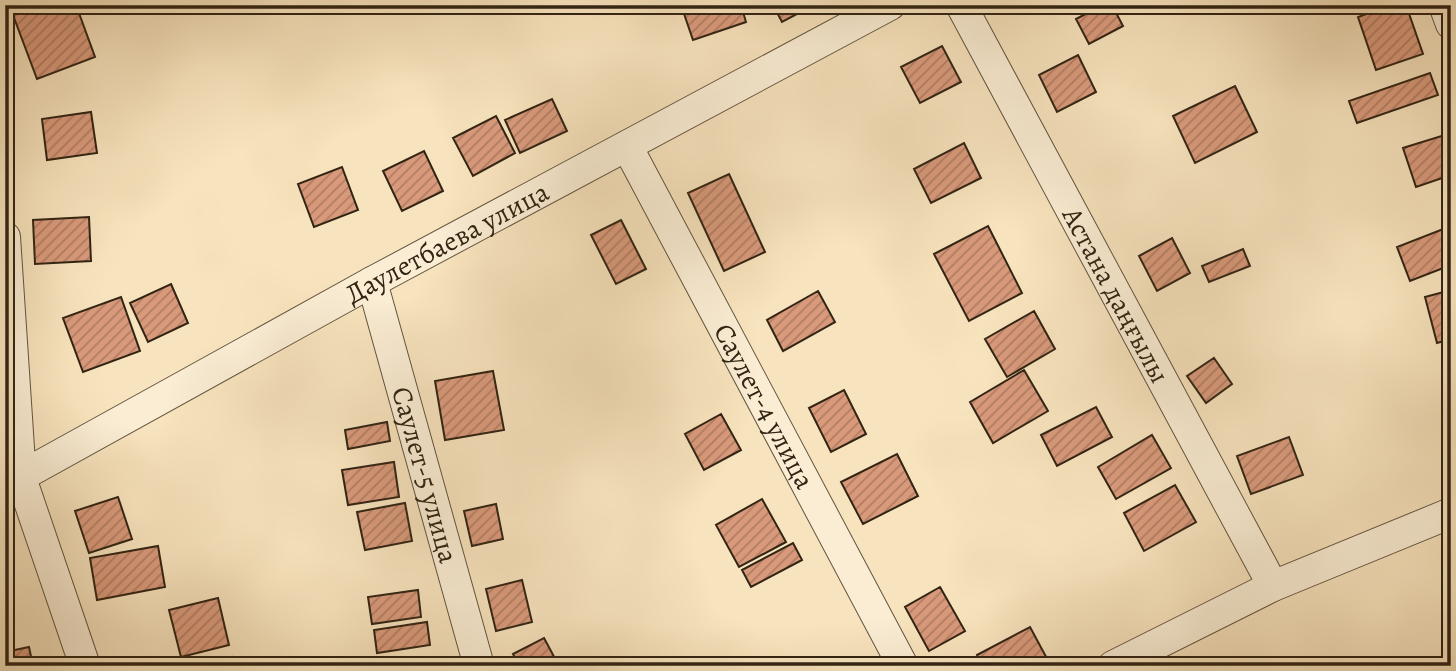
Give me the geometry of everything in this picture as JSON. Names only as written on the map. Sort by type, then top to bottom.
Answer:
[{"type":"street","name":"Даулетбаева улица","points":[[13,482],[372,282],[890,5]]},
{"type":"street","name":"Астана даңғылы","points":[[961,5],[1273,586]]},
{"type":"street","points":[[1444,5],[1451,24]]},
{"type":"street","name":"Саулет-4 улица","points":[[627,146],[903,666]]},
{"type":"street","points":[[5,237],[13,482],[85,666]]},
{"type":"street","name":"Саулет-5 улица","points":[[372,282],[480,666]]},
{"type":"street","points":[[1113,666],[1273,586],[1451,513]]},
{"type":"building","points":[[40,5],[76,5],[95,57],[37,79],[13,15]]},
{"type":"building","points":[[681,5],[741,5],[746,22],[693,40]]},
{"type":"building","points":[[773,5],[814,5],[782,22]]},
{"type":"building","points":[[1103,5],[1112,5],[1123,26],[1089,44],[1076,19]]},
{"type":"building","points":[[1391,5],[1406,5],[1423,54],[1376,70],[1358,17]]},
{"type":"building","points":[[942,46],[961,82],[920,103],[901,67]]},
{"type":"building","points":[[1078,55],[1096,92],[1057,112],[1039,75]]},
{"type":"building","points":[[1430,73],[1438,95],[1357,123],[1349,101]]},
{"type":"building","points":[[1235,86],[1257,132],[1195,163],[1173,116]]},
{"type":"building","points":[[552,99],[567,131],[520,153],[505,120]]},
{"type":"building","points":[[91,112],[97,153],[47,160],[42,119]]},
{"type":"building","points":[[496,116],[515,153],[473,176],[453,138]]},
{"type":"building","points":[[1451,133],[1451,175],[1416,187],[1403,148]]},
{"type":"building","points":[[964,143],[981,178],[931,203],[914,169]]},
{"type":"building","points":[[424,151],[443,191],[402,211],[383,171]]},
{"type":"building","points":[[342,167],[358,210],[314,227],[298,184]]},
{"type":"building","points":[[729,174],[765,252],[724,271],[688,193]]},
{"type":"building","points":[[89,217],[91,261],[35,264],[33,220]]},
{"type":"building","points":[[621,220],[646,269],[616,284],[591,235]]},
{"type":"building","points":[[988,226],[1022,293],[969,321],[934,254]]},
{"type":"building","points":[[1451,226],[1451,265],[1410,281],[1397,247]]},
{"type":"building","points":[[1172,238],[1190,273],[1157,291],[1139,256]]},
{"type":"building","points":[[1243,249],[1250,266],[1209,282],[1202,266]]},
{"type":"building","points":[[171,284],[188,323],[148,342],[130,303]]},
{"type":"building","points":[[1451,290],[1451,339],[1437,343],[1425,297]]},
{"type":"building","points":[[818,291],[835,322],[783,351],[767,320]]},
{"type":"building","points":[[121,297],[140,351],[83,372],[63,318]]},
{"type":"building","points":[[1034,311],[1055,349],[1007,377],[985,339]]},
{"type":"building","points":[[1214,358],[1232,384],[1206,403],[1187,376]]},
{"type":"building","points":[[1024,370],[1048,411],[993,443],[970,402]]},
{"type":"building","points":[[493,371],[504,430],[445,440],[435,381]]},
{"type":"building","points":[[844,390],[866,434],[831,452],[809,408]]},
{"type":"building","points":[[1096,407],[1112,437],[1057,466],[1041,435]]},
{"type":"building","points":[[721,414],[741,450],[704,470],[685,434]]},
{"type":"building","points":[[387,422],[390,441],[348,449],[345,430]]},
{"type":"building","points":[[1152,435],[1171,468],[1116,499],[1098,467]]},
{"type":"building","points":[[1289,437],[1303,475],[1251,494],[1237,456]]},
{"type":"building","points":[[897,454],[918,496],[863,524],[841,482]]},
{"type":"building","points":[[394,462],[399,497],[348,505],[342,470]]},
{"type":"building","points":[[1175,485],[1196,522],[1144,551],[1124,513]]},
{"type":"building","points":[[118,497],[132,539],[89,553],[75,511]]},
{"type":"building","points":[[762,499],[786,542],[739,567],[716,525]]},
{"type":"building","points":[[405,503],[412,541],[365,550],[357,512]]},
{"type":"building","points":[[496,504],[503,539],[472,546],[464,511]]},
{"type":"building","points":[[793,543],[802,560],[751,587],[742,570]]},
{"type":"building","points":[[158,546],[165,587],[97,600],[90,558]]},
{"type":"building","points":[[522,580],[532,622],[496,631],[486,589]]},
{"type":"building","points":[[940,587],[965,631],[929,651],[905,607]]},
{"type":"building","points":[[418,590],[421,617],[372,624],[368,597]]},
{"type":"building","points":[[218,598],[229,645],[181,657],[169,610]]},
{"type":"building","points":[[427,622],[430,645],[377,653],[374,630]]},
{"type":"building","points":[[1030,627],[1051,666],[983,666],[977,655]]},
{"type":"building","points":[[544,638],[559,666],[519,666],[513,654]]},
{"type":"building","points":[[29,647],[33,666],[5,666],[5,652]]},
{"type":"building","points":[[232,657],[234,666],[201,666]]}]
